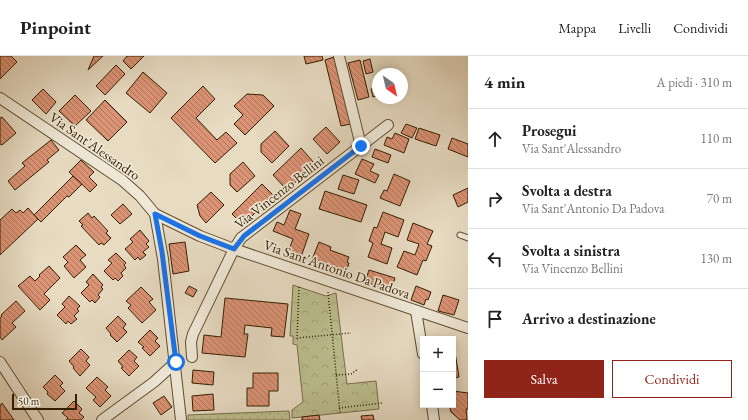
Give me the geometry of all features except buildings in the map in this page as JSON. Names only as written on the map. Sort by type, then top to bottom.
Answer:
[{"type":"street","points":[[339,56],[361,146]]},
{"type":"street","name":"Via Sant'Alessandro","points":[[0,98],[126,183],[155,214]]},
{"type":"street","name":"Via Vincenzo Bellini","points":[[192,357],[191,342],[193,334],[234,249],[244,236],[388,125]]},
{"type":"street","points":[[155,214],[162,252],[182,420]]},
{"type":"street","name":"Via Sant'Antonio Da Padova","points":[[155,214],[200,236],[234,249],[468,328]]},
{"type":"street","points":[[416,311],[420,336]]},
{"type":"street","points":[[0,362],[38,420]]},
{"type":"street","points":[[102,420],[154,382],[176,362]]},
{"type":"street","points":[[154,382],[177,379]]},
{"type":"street","points":[[432,408],[434,420]]},
{"type":"lane","points":[[460,235],[468,238]]},
{"type":"path","points":[[330,282],[328,287],[340,413]]},
{"type":"path","points":[[299,287],[296,338],[351,333]]},
{"type":"path","points":[[336,375],[351,374],[358,370]]},
{"type":"path","points":[[339,408],[382,403]]},
{"type":"green space","points":[[293,285],[326,296],[336,293],[347,384],[376,381],[379,409],[292,418],[292,410],[303,402],[297,345],[293,344],[293,336],[290,336]]},
{"type":"green space","points":[[289,411],[290,420],[188,420],[188,415]]},
{"type":"route","points":[[176,362],[162,252],[155,214],[200,236],[234,249],[244,236],[361,146]]}]
